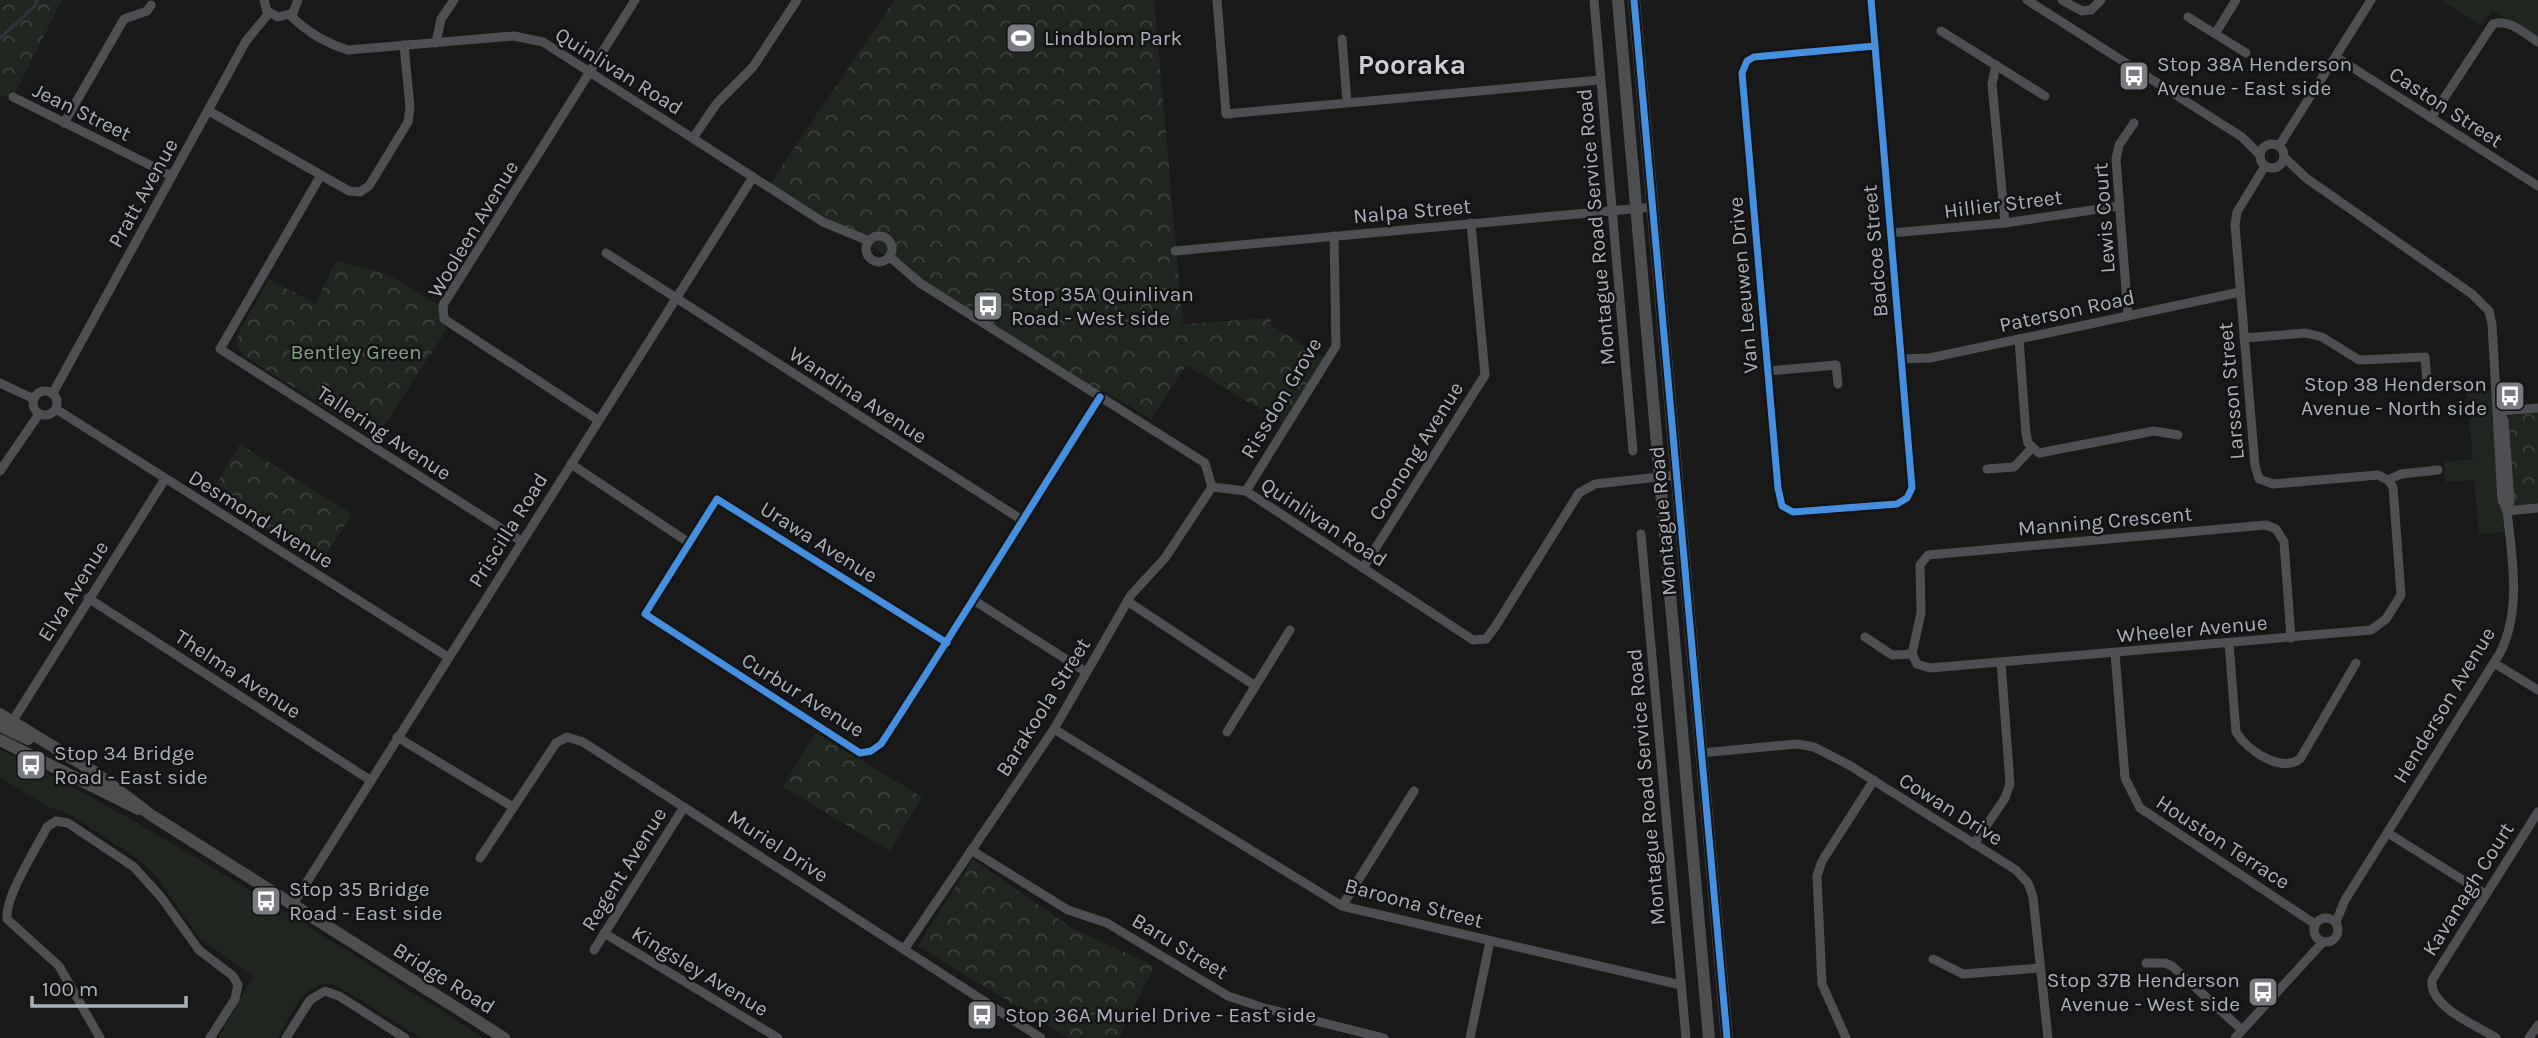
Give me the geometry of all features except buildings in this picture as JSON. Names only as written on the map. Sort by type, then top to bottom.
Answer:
[{"type":"main road","name":"Montague Road","points":[[1618,0],[1709,1038]]},
{"type":"main road","name":"Montague Road","points":[[1634,0],[1727,1038]]},
{"type":"main road","name":"Bridge Road","points":[[0,715],[6,724],[67,755],[118,787],[151,815],[504,1038]]},
{"type":"main road","name":"Bridge Road","points":[[0,740],[112,799],[151,815]]},
{"type":"main road","points":[[1685,755],[1701,753]]},
{"type":"street","points":[[264,0],[269,13],[278,17],[290,15],[298,0]]},
{"type":"street","points":[[436,43],[441,19],[454,0]]},
{"type":"street","points":[[589,72],[635,0]]},
{"type":"street","points":[[693,138],[717,103],[753,67],[797,0]]},
{"type":"street","points":[[1217,0],[1226,114],[1600,80]]},
{"type":"street","name":"Montague Road Service Road","points":[[1594,0],[1633,451]]},
{"type":"street","name":"Badcoe Street","points":[[1871,0],[1912,488],[1907,498]]},
{"type":"street","points":[[2026,0],[2242,137],[2260,155],[2266,166],[2278,167],[2284,158],[2279,146]]},
{"type":"street","points":[[2062,0],[2082,11],[2091,10],[2101,0]]},
{"type":"street","points":[[2215,33],[2236,0]]},
{"type":"street","points":[[2279,146],[2371,0]]},
{"type":"street","points":[[64,123],[124,19],[146,10],[150,5]]},
{"type":"street","name":"Pratt Avenue","points":[[53,393],[246,41],[269,13]]},
{"type":"street","name":"Quinlivan Road","points":[[290,15],[305,30],[330,44],[348,50],[530,37],[823,222],[869,241]]},
{"type":"street","points":[[2188,17],[2246,53]]},
{"type":"street","points":[[2431,118],[2493,24],[2510,24],[2538,42]]},
{"type":"street","points":[[1941,31],[2045,96]]},
{"type":"street","points":[[1342,39],[1347,102]]},
{"type":"street","points":[[209,111],[349,191],[360,192],[369,186],[408,122],[410,107],[404,45]]},
{"type":"street","name":"Van Leeuwen Drive","points":[[1875,46],[1754,57],[1746,61],[1744,68],[1778,488],[1784,508],[1794,512],[1897,504],[1907,498]]},
{"type":"street","name":"Caston Street","points":[[2336,57],[2538,186]]},
{"type":"street","points":[[1996,65],[1993,84],[2005,223]]},
{"type":"street","name":"Wooleen Avenue","points":[[589,72],[443,305],[443,319],[598,420]]},
{"type":"street","name":"Jean Street","points":[[13,97],[172,176]]},
{"type":"street","name":"Lewis Court","points":[[2129,316],[2117,151],[2134,123]]},
{"type":"street","points":[[2242,137],[2266,145],[2279,146]]},
{"type":"street","points":[[2260,155],[2266,145]]},
{"type":"street","name":"Henderson Avenue","points":[[2284,158],[2306,178],[2480,300],[2490,316],[2502,500],[2507,511],[2514,606],[2504,644],[2494,663],[2332,920],[2339,929],[2336,938],[2320,939]]},
{"type":"street","name":"Larsson Street","points":[[2266,166],[2235,218],[2255,467],[2259,479],[2273,484],[2378,475],[2388,480],[2401,474],[2438,470]]},
{"type":"street","name":"Henderson Avenue","points":[[2278,167],[2306,178]]},
{"type":"street","name":"Tallering Avenue","points":[[321,175],[220,349],[521,541]]},
{"type":"street","name":"Priscilla Road","points":[[293,904],[753,177]]},
{"type":"street","name":"Hillier Street","points":[[1891,233],[2005,223],[2119,206]]},
{"type":"street","name":"Nalpa Street","points":[[1175,251],[1653,207]]},
{"type":"street","name":"Coonong Avenue","points":[[1363,568],[1485,375],[1471,223]]},
{"type":"street","points":[[878,236],[888,239],[892,246],[890,257],[882,262],[871,258],[867,248],[869,241],[878,236]]},
{"type":"street","name":"Rissdon Grove","points":[[1246,491],[1336,346],[1334,236]]},
{"type":"street","name":"Wandina Avenue","points":[[606,253],[1022,520]]},
{"type":"street","points":[[890,257],[919,283],[1205,463],[1212,487]]},
{"type":"street","name":"Paterson Road","points":[[1901,359],[1930,358],[2240,292]]},
{"type":"street","points":[[2244,338],[2306,332],[2322,337],[2359,360],[2426,357],[2427,380]]},
{"type":"street","points":[[2019,339],[2026,433],[2032,448],[2044,454],[2154,432],[2178,435]]},
{"type":"street","points":[[1768,371],[1836,365],[1838,384]]},
{"type":"street","points":[[0,383],[34,399]]},
{"type":"street","points":[[43,391],[53,393],[57,401],[56,409],[49,415],[39,414],[34,408],[34,399],[43,391]]},
{"type":"street","name":"Curbur Avenue","points":[[688,542],[645,614],[860,753],[871,751],[881,744],[975,601],[1022,520],[1100,397]]},
{"type":"street","points":[[2498,411],[2538,408]]},
{"type":"street","name":"Desmond Avenue","points":[[56,409],[448,657]]},
{"type":"street","points":[[0,471],[39,414]]},
{"type":"street","points":[[1987,469],[2014,467],[2032,448]]},
{"type":"street","points":[[570,464],[688,542]]},
{"type":"street","name":"Quinlivan Road","points":[[1212,487],[1246,491],[1473,640],[1486,639],[1579,493],[1595,484],[1677,475]]},
{"type":"street","name":"Elva Avenue","points":[[6,724],[165,479]]},
{"type":"street","name":"Wheeler Avenue","points":[[1865,637],[1892,655],[1912,654],[1916,663],[1926,668],[2371,630],[2381,624],[2399,601],[2402,581],[2393,487],[2388,480]]},
{"type":"street","name":"Barakoola Street","points":[[905,948],[1054,729],[1127,601],[1166,558],[1212,487]]},
{"type":"street","name":"Urawa Avenue","points":[[688,542],[717,499],[947,643]]},
{"type":"street","points":[[2507,511],[2538,508]]},
{"type":"street","name":"Manning Crescent","points":[[1912,654],[1921,613],[1920,565],[1928,555],[2266,525],[2276,529],[2284,542],[2291,638]]},
{"type":"street","name":"Montague Road Service Road","points":[[1641,534],[1686,1038]]},
{"type":"street","name":"Thelma Avenue","points":[[88,598],[370,780]]},
{"type":"street","points":[[975,601],[1086,672]]},
{"type":"street","points":[[1127,601],[1254,685]]},
{"type":"street","points":[[1227,732],[1290,630]]},
{"type":"street","points":[[2229,643],[2236,732],[2245,743],[2282,765],[2300,759],[2357,663]]},
{"type":"street","name":"Houston Terrace","points":[[2115,653],[2125,778],[2140,808],[2315,924]]},
{"type":"street","points":[[1974,844],[2005,798],[2010,784],[2001,662]]},
{"type":"street","points":[[2494,663],[2538,690]]},
{"type":"street","name":"Baroona Street","points":[[1054,729],[1342,906],[1681,985]]},
{"type":"street","points":[[397,737],[513,807]]},
{"type":"street","name":"Muriel Drive","points":[[480,858],[556,743],[566,737],[583,742],[1041,1038]]},
{"type":"street","name":"Cowan Drive","points":[[1701,753],[1805,745],[1823,750],[2016,870],[2031,890],[2048,1038]]},
{"type":"street","points":[[1846,1038],[1822,984],[1817,876],[1822,861],[1874,780]]},
{"type":"street","points":[[1342,906],[1413,791]]},
{"type":"street","name":"Regent Avenue","points":[[594,950],[684,807]]},
{"type":"street","name":"Kavanagh Court","points":[[2496,1038],[2438,1001],[2431,987],[2436,972],[2538,812]]},
{"type":"street","points":[[100,1038],[59,966],[7,919],[6,910],[47,827],[56,821],[68,823],[134,867],[157,891],[199,950],[229,971],[238,985],[234,999],[209,1038]]},
{"type":"street","points":[[2388,833],[2485,894]]},
{"type":"street","name":"Baru Street","points":[[971,849],[1068,910],[1107,923],[1228,996],[1264,1008],[1384,1038]]},
{"type":"street","points":[[2235,1038],[2309,956],[2320,939],[2315,924],[2332,920]]},
{"type":"street","name":"Kingsley Avenue","points":[[604,933],[778,1038]]},
{"type":"street","points":[[1470,1038],[1490,941]]},
{"type":"street","points":[[1933,960],[1963,974],[2040,968]]},
{"type":"street","points":[[2146,963],[2165,963],[2172,966],[2242,1030]]},
{"type":"street","points":[[286,1038],[310,1000],[325,991],[339,996],[405,1038]]},
{"type":"street","points":[[2529,1038],[2538,1025]]},
{"type":"green space","points":[[0,0],[62,0],[13,97],[0,96]]},
{"type":"green space","points":[[894,0],[1154,0],[1183,324],[1271,318],[1271,325],[1324,358],[1285,424],[1186,365],[1151,419],[1104,391],[1100,397],[868,244],[768,187]]},
{"type":"green space","points":[[2441,0],[2538,0],[2538,37],[2493,11],[2481,25]]},
{"type":"green space","name":"Bentley Green","points":[[336,261],[385,273],[439,305],[441,321],[447,329],[375,439],[244,356],[237,346],[238,333],[269,279],[315,304]]},
{"type":"green space","points":[[2493,391],[2504,532],[2479,534],[2474,480],[2445,482],[2444,462],[2473,459],[2467,393]]},
{"type":"green space","points":[[2538,408],[2538,508],[2507,511],[2498,411]]},
{"type":"green space","points":[[240,444],[352,514],[321,563],[211,493]]},
{"type":"green space","points":[[815,733],[922,797],[890,851],[783,787]]},
{"type":"green space","points":[[0,749],[185,851],[484,1038],[421,1038],[338,986],[327,984],[308,991],[294,1008],[278,1038],[218,1038],[253,976],[199,938],[157,877],[138,859],[69,814],[47,807],[0,777]]},
{"type":"green space","points":[[973,859],[1070,927],[1154,966],[1119,1038],[1069,1038],[918,946]]},
{"type":"waterway","points":[[0,38],[35,6],[37,0]]},
{"type":"cycle path","points":[[1634,0],[1727,1038]]},
{"type":"cycle path","points":[[1871,0],[1875,46],[1912,488],[1907,498],[1897,504],[1793,512],[1782,506],[1778,488],[1742,73],[1747,61],[1754,57],[1875,46]]},
{"type":"cycle path","points":[[947,643],[717,499],[645,614],[860,753],[871,751],[881,744],[937,657],[964,614],[1100,397]]},
{"type":"place","name":"Lindblom Park","points":[[1021,38]]},
{"type":"place","name":"Stop 38A Henderson Avenue - East side","points":[[2134,76]]},
{"type":"place","name":"Stop 35A Quinlivan Road - West side","points":[[988,306]]},
{"type":"place","name":"Stop 38 Henderson Avenue - North side","points":[[2510,396]]},
{"type":"place","name":"Stop 34 Bridge Road - East side","points":[[31,765]]},
{"type":"place","name":"Stop 35 Bridge Road - East side","points":[[266,901]]},
{"type":"place","name":"Stop 37B Henderson Avenue - West side","points":[[2263,992]]},
{"type":"place","name":"Stop 36A Muriel Drive - East side","points":[[982,1015]]},
{"type":"district","name":"Pooraka","points":[[1412,64]]}]
